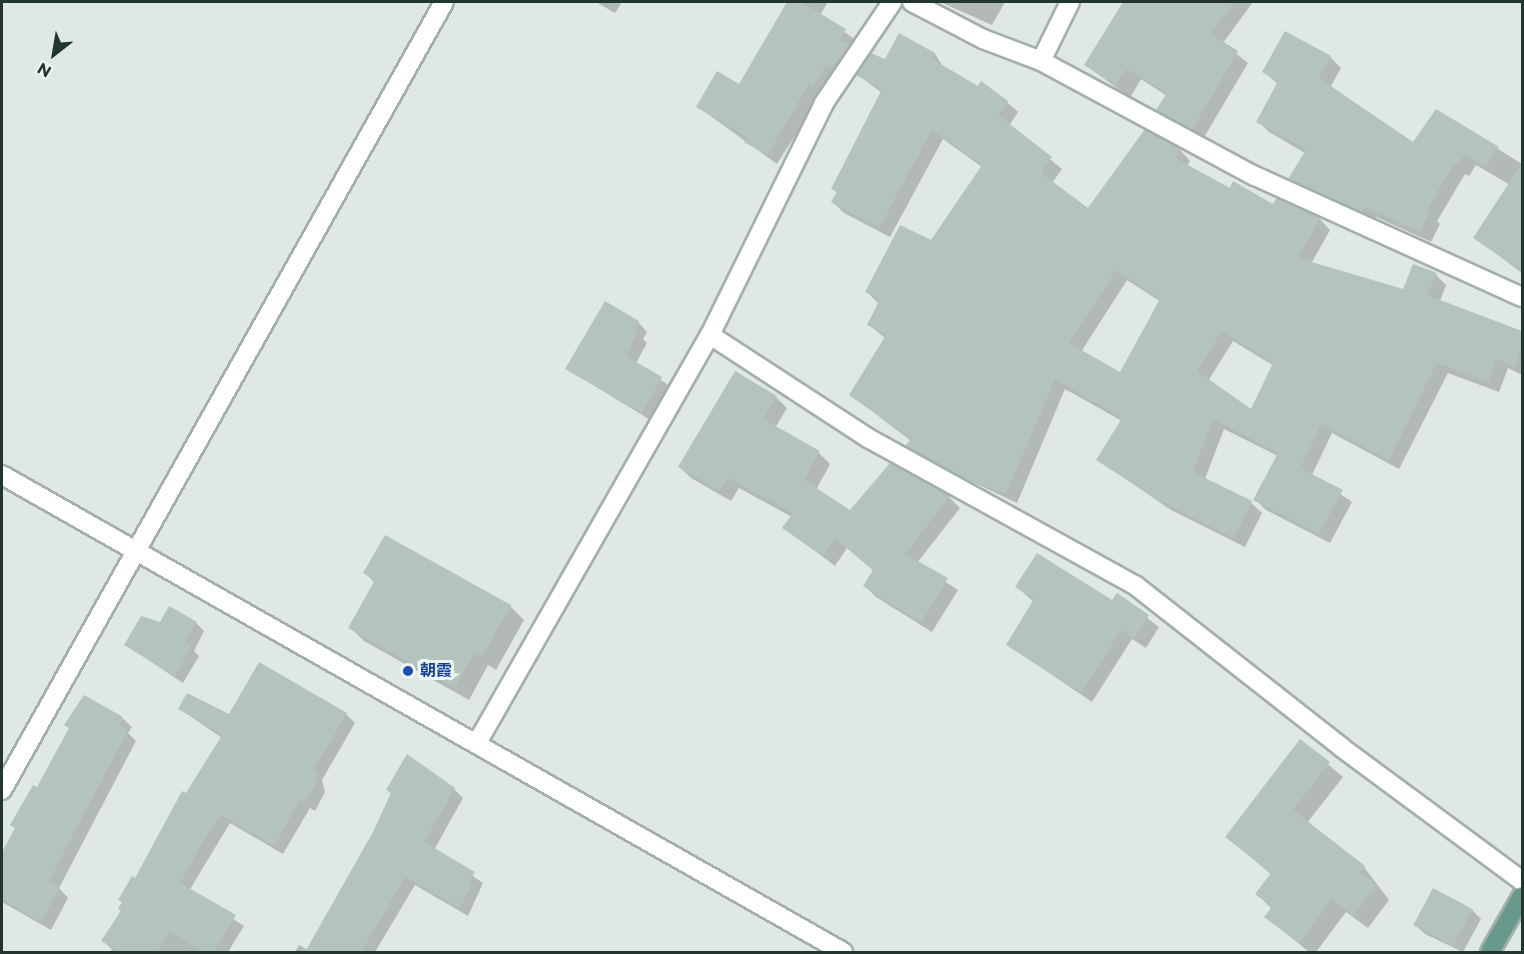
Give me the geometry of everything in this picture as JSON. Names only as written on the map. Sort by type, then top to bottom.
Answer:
[{"type":"main road","points":[[1490,952],[1522,896]]},
{"type":"street","points":[[2,790],[444,2]]},
{"type":"street","points":[[477,743],[710,335],[824,103],[892,2]]},
{"type":"street","points":[[912,2],[983,39],[1041,61],[1255,176],[1522,297]]},
{"type":"street","points":[[1041,61],[1070,2]]},
{"type":"street","points":[[710,335],[868,438],[1136,586],[1341,747],[1522,881]]},
{"type":"street","points":[[2,475],[843,952]]},
{"type":"building","points":[[787,2],[801,2],[846,29],[840,40],[850,44],[836,65],[825,67],[813,87],[809,84],[767,155],[744,142],[747,137],[696,107],[717,71],[739,84]]},
{"type":"building","points":[[1123,2],[1234,2],[1211,34],[1238,51],[1192,129],[1156,110],[1167,93],[1127,69],[1116,86],[1084,65]]},
{"type":"building","points":[[1285,31],[1331,56],[1319,78],[1413,142],[1436,109],[1499,147],[1485,167],[1464,155],[1458,166],[1454,164],[1427,209],[1430,212],[1420,232],[1365,207],[1362,212],[1288,179],[1306,150],[1256,122],[1278,81],[1262,72]]},
{"type":"building","points":[[899,33],[935,53],[932,59],[978,86],[981,81],[1008,101],[998,115],[1052,157],[1041,173],[1088,208],[1145,129],[1180,149],[1175,158],[1230,188],[1233,181],[1273,204],[1277,198],[1320,218],[1298,258],[1403,289],[1413,264],[1437,273],[1427,295],[1522,331],[1522,348],[1515,367],[1497,359],[1488,382],[1437,363],[1389,460],[1321,424],[1300,468],[1343,490],[1319,534],[1253,500],[1278,453],[1213,419],[1193,472],[1252,501],[1234,538],[1158,500],[1096,460],[1122,418],[1055,379],[1006,494],[962,477],[905,446],[911,439],[849,395],[886,335],[867,325],[880,299],[865,292],[900,225],[931,240],[982,165],[932,130],[879,228],[831,202],[837,192],[831,189],[882,89],[856,75],[871,53],[885,59]],"holes":[[[1116,270],[1160,299],[1120,372],[1069,343]],[[1222,331],[1273,363],[1251,409],[1197,371]]]},
{"type":"building","points":[[1522,163],[1522,271],[1473,238]]},
{"type":"building","points":[[605,301],[639,321],[634,330],[638,332],[626,356],[662,377],[642,413],[565,369]]},
{"type":"building","points":[[735,371],[777,396],[763,419],[820,451],[804,480],[850,510],[890,463],[950,496],[905,554],[948,578],[921,623],[863,586],[873,570],[835,538],[823,556],[782,528],[793,513],[728,478],[720,491],[678,467]]},
{"type":"building","points":[[385,535],[511,605],[482,657],[474,653],[455,688],[348,628],[375,580],[363,573]]},
{"type":"building","points":[[1037,553],[1112,600],[1117,593],[1149,615],[1135,638],[1121,630],[1081,693],[1006,645],[1034,599],[1015,587]]},
{"type":"building","points":[[169,606],[197,622],[185,643],[191,646],[175,676],[124,645],[141,616],[160,622]]},
{"type":"building","points":[[259,662],[347,713],[313,770],[318,773],[314,780],[317,782],[305,803],[300,800],[274,846],[221,815],[211,828],[180,883],[236,915],[214,952],[204,952],[169,931],[158,952],[121,952],[101,941],[121,911],[118,909],[122,902],[118,900],[132,876],[135,878],[182,791],[186,793],[222,735],[178,709],[187,693],[229,714]]},
{"type":"building","points":[[84,695],[123,717],[119,725],[128,730],[49,881],[60,888],[41,922],[2,899],[2,852],[15,828],[10,825],[33,785],[37,787],[69,728],[64,725]]},
{"type":"building","points":[[1300,739],[1330,762],[1293,810],[1365,866],[1360,872],[1376,885],[1353,916],[1332,899],[1299,943],[1264,917],[1272,907],[1255,894],[1271,873],[1225,837]]},
{"type":"building","points":[[407,754],[455,788],[424,842],[475,872],[468,883],[472,886],[459,908],[405,877],[361,952],[305,952],[373,832],[391,793],[386,790]]},
{"type":"building","points":[[1433,888],[1473,909],[1453,946],[1413,925]]},
{"type":"place","name":"朝霞","points":[[408,671]]}]
